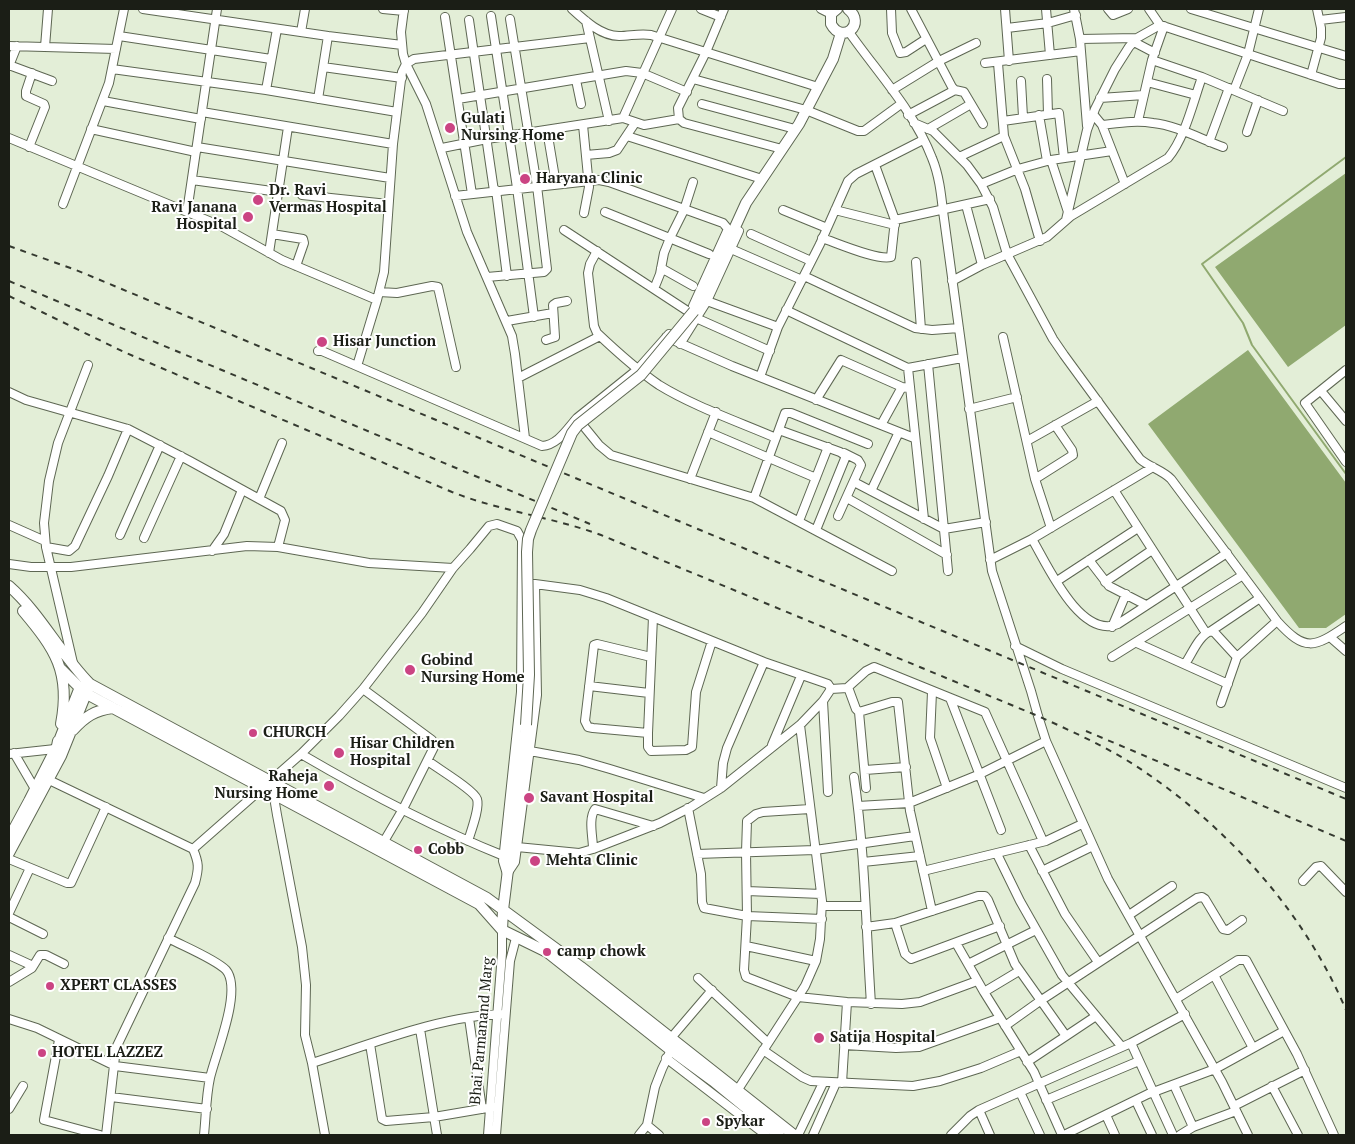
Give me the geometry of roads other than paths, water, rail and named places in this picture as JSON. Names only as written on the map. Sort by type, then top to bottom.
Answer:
[{"type":"main road","points":[[502,930],[507,874],[526,725],[529,674],[528,538],[531,530],[572,433],[578,425],[641,375],[693,314],[746,203],[796,129],[845,32],[854,25],[856,21],[855,16],[848,9]]},
{"type":"main road","points":[[833,11],[831,24],[834,30],[845,32]]},
{"type":"main road","points":[[9,586],[47,628],[73,664],[85,688],[266,784],[479,904],[502,930],[547,952],[673,1051],[794,1135]]},
{"type":"main road","points":[[9,594],[45,637],[62,669],[64,689],[63,715],[56,748]]},
{"type":"main road","points":[[62,669],[114,708],[266,784]]},
{"type":"main road","points":[[9,853],[61,756],[85,688]]},
{"type":"main road","points":[[9,838],[85,688]]},
{"type":"main road","points":[[69,735],[89,715],[101,709],[114,708]]},
{"type":"main road","points":[[279,792],[383,843],[487,898],[671,1038],[673,1051]]},
{"type":"main road","points":[[735,1094],[779,1135]]},
{"type":"street","points":[[45,47],[48,9]]},
{"type":"street","points":[[63,204],[103,101],[112,70],[124,9]]},
{"type":"street","points":[[143,9],[402,45]]},
{"type":"street","points":[[187,212],[217,9]]},
{"type":"street","points":[[301,32],[305,9]]},
{"type":"street","points":[[383,9],[404,10],[401,32],[406,64],[426,104],[442,148],[467,232],[512,336],[524,438]]},
{"type":"street","points":[[572,9],[586,21],[610,35],[640,34],[658,38],[818,87]]},
{"type":"street","points":[[623,118],[672,9]]},
{"type":"street","points":[[702,9],[721,17]]},
{"type":"street","points":[[678,119],[678,108],[706,52],[724,9]]},
{"type":"street","points":[[821,9],[833,11]]},
{"type":"street","points":[[891,9],[892,33],[900,53],[906,52],[926,39]]},
{"type":"street","points":[[911,9],[955,90]]},
{"type":"street","points":[[1006,9],[1009,61]]},
{"type":"street","points":[[1046,9],[1050,55]]},
{"type":"street","points":[[1108,9],[1113,15],[1128,9]]},
{"type":"street","points":[[1149,9],[1162,26],[1339,84],[1346,84]]},
{"type":"street","points":[[1191,9],[1346,56]]},
{"type":"street","points":[[1209,142],[1248,54],[1259,9]]},
{"type":"street","points":[[1311,75],[1321,38],[1317,9]]},
{"type":"street","points":[[1007,28],[1048,22],[1075,12],[1080,39],[1087,130]]},
{"type":"street","points":[[491,16],[534,316]]},
{"type":"street","points":[[1320,20],[1346,17]]},
{"type":"street","points":[[445,18],[472,194]]},
{"type":"street","points":[[487,277],[544,272],[547,267],[529,132],[510,19]]},
{"type":"street","points":[[469,20],[507,276]]},
{"type":"street","points":[[586,21],[609,121]]},
{"type":"street","points":[[1066,220],[1087,130],[1100,98],[1115,69],[1136,40],[1162,26]]},
{"type":"street","points":[[1138,122],[1162,26]]},
{"type":"street","points":[[266,90],[277,28]]},
{"type":"street","points":[[845,32],[892,90],[914,123],[936,168],[990,560],[1015,646],[1046,741],[1108,879],[1185,1014],[1248,1135]]},
{"type":"street","points":[[119,36],[271,59]]},
{"type":"street","points":[[318,99],[328,36]]},
{"type":"street","points":[[357,366],[384,272],[393,144],[402,78],[406,64],[414,59],[590,38]]},
{"type":"street","points":[[1080,39],[1136,40],[1154,56],[1283,110]]},
{"type":"street","points":[[892,90],[939,61],[976,43]]},
{"type":"street","points":[[52,80],[9,66],[13,46],[116,49]]},
{"type":"street","points":[[985,64],[1081,51]]},
{"type":"street","points":[[998,63],[1004,136],[1018,169],[1040,241]]},
{"type":"street","points":[[323,67],[402,78]]},
{"type":"street","points":[[112,70],[266,90],[397,112]]},
{"type":"street","points":[[458,99],[626,71],[642,74],[687,92]]},
{"type":"street","points":[[30,147],[45,107],[44,104],[26,96],[32,73]]},
{"type":"street","points":[[952,281],[982,265],[1040,241],[1054,232],[1066,220],[1168,158],[1173,152],[1182,132],[1202,77]]},
{"type":"street","points":[[693,79],[806,110],[860,132],[901,104]]},
{"type":"street","points":[[1047,79],[1048,114]]},
{"type":"street","points":[[576,80],[581,104]]},
{"type":"street","points":[[1021,81],[1023,117]]},
{"type":"street","points":[[1147,82],[1196,95]]},
{"type":"street","points":[[908,115],[955,90],[964,92],[983,124]]},
{"type":"street","points":[[1100,98],[1144,95]]},
{"type":"street","points":[[1247,132],[1258,100]]},
{"type":"street","points":[[103,101],[201,116],[288,126],[393,144]]},
{"type":"street","points":[[702,104],[796,129]]},
{"type":"street","points":[[928,129],[971,104]]},
{"type":"street","points":[[1003,121],[1058,112],[1060,115],[1064,158]]},
{"type":"street","points":[[1093,114],[1102,125],[1125,184]]},
{"type":"street","points":[[1039,115],[1049,161],[1068,212]]},
{"type":"street","points":[[442,148],[509,135],[623,118],[644,125],[678,119],[684,123],[782,149]]},
{"type":"street","points":[[1102,125],[1138,122],[1154,123],[1223,147]]},
{"type":"street","points":[[586,155],[614,152],[620,147],[635,123]]},
{"type":"street","points":[[914,123],[933,131],[959,157],[981,184],[990,199],[1008,254],[1053,339],[1140,459],[1171,479],[1286,632],[1301,642],[1309,644],[1319,643],[1346,626]]},
{"type":"street","points":[[583,125],[589,181],[584,213]]},
{"type":"street","points":[[270,253],[288,126]]},
{"type":"street","points":[[91,129],[196,149],[284,160],[390,178]]},
{"type":"street","points":[[547,130],[556,184]]},
{"type":"street","points":[[318,352],[322,351],[542,446],[558,439],[576,418],[638,369],[666,337],[707,301],[756,193],[759,182],[627,136]]},
{"type":"street","points":[[959,157],[1004,136]]},
{"type":"street","points":[[9,138],[221,226],[296,266],[378,296],[432,286],[438,287],[456,368]]},
{"type":"street","points":[[760,377],[778,327],[848,181],[856,174],[923,140]]},
{"type":"street","points":[[981,184],[1018,169],[1049,161],[1112,151]]},
{"type":"street","points":[[822,238],[888,258],[892,255],[895,223],[874,165]]},
{"type":"street","points":[[192,180],[279,192]]},
{"type":"street","points":[[455,196],[556,184],[589,181],[609,182],[723,223],[728,229],[680,344]]},
{"type":"street","points":[[654,289],[670,238],[684,210],[693,182]]},
{"type":"street","points":[[302,195],[388,204]]},
{"type":"street","points":[[835,210],[895,223],[990,199]]},
{"type":"street","points":[[966,205],[982,265]]},
{"type":"street","points":[[784,210],[827,228]]},
{"type":"street","points":[[605,212],[709,254]]},
{"type":"street","points":[[564,230],[693,314],[770,351]]},
{"type":"street","points":[[272,234],[303,239],[304,243],[296,266]]},
{"type":"street","points":[[751,234],[811,261]]},
{"type":"street","points":[[731,249],[803,278],[920,330],[959,328]]},
{"type":"street","points":[[597,251],[588,268],[588,277],[594,326],[600,336],[638,369],[660,385],[776,438]]},
{"type":"street","points":[[916,262],[920,330]]},
{"type":"street","points":[[661,268],[693,286]]},
{"type":"street","points":[[546,340],[556,336],[552,307],[554,303],[567,301]]},
{"type":"street","points":[[707,301],[778,327]]},
{"type":"street","points":[[786,310],[908,368],[962,358]]},
{"type":"street","points":[[506,321],[553,313]]},
{"type":"street","points":[[518,378],[600,336]]},
{"type":"street","points":[[1003,336],[1035,479],[1051,528]]},
{"type":"street","points":[[666,337],[816,400],[914,438]]},
{"type":"street","points":[[816,400],[841,360],[906,388]]},
{"type":"street","points":[[928,364],[948,571]]},
{"type":"street","points":[[73,664],[45,544],[44,514],[48,481],[58,443],[88,365]]},
{"type":"street","points":[[908,368],[906,388],[924,519]]},
{"type":"street","points":[[1345,458],[1306,405],[1306,401],[1346,370]]},
{"type":"street","points":[[881,425],[906,388]]},
{"type":"street","points":[[1321,391],[1346,421]]},
{"type":"street","points":[[9,392],[26,400],[128,429],[281,511],[284,515],[284,525],[278,547]]},
{"type":"street","points":[[969,409],[1017,397]]},
{"type":"street","points":[[1027,441],[1098,401]]},
{"type":"street","points":[[690,479],[716,412]]},
{"type":"street","points":[[754,498],[783,416],[788,412],[868,444]]},
{"type":"street","points":[[576,418],[599,445],[611,455],[754,498],[892,571]]},
{"type":"street","points":[[1035,479],[1073,455],[1072,450],[1055,425]]},
{"type":"street","points":[[9,525],[45,544],[69,551],[75,546],[128,429]]},
{"type":"street","points":[[779,430],[844,453],[860,462],[861,465],[838,516]]},
{"type":"street","points":[[708,432],[816,478]]},
{"type":"street","points":[[871,491],[899,432]]},
{"type":"street","points":[[259,499],[282,443]]},
{"type":"street","points":[[120,534],[160,445]]},
{"type":"street","points":[[799,521],[828,447]]},
{"type":"street","points":[[816,530],[846,460],[844,453]]},
{"type":"street","points":[[144,538],[180,456]]},
{"type":"street","points":[[990,560],[1032,539],[1153,467]]},
{"type":"street","points":[[854,482],[944,529],[986,522]]},
{"type":"street","points":[[212,551],[224,534],[242,490]]},
{"type":"street","points":[[1114,490],[1189,608],[1208,632],[1215,633],[1238,657]]},
{"type":"street","points":[[847,498],[947,556]]},
{"type":"street","points":[[192,849],[301,754],[363,689],[453,568],[489,526],[497,524],[517,531],[521,536],[521,692],[504,856],[504,866],[507,874]]},
{"type":"street","points":[[1056,581],[1138,528]]},
{"type":"street","points":[[224,534],[228,548]]},
{"type":"street","points":[[1032,539],[1069,602],[1081,614],[1099,625],[1112,627],[1227,553]]},
{"type":"street","points":[[9,564],[70,567],[247,546],[278,547],[369,563],[453,568]]},
{"type":"street","points":[[1105,582],[1152,550]]},
{"type":"street","points":[[1089,560],[1105,582],[1114,589],[1146,605]]},
{"type":"street","points":[[1112,657],[1243,575]]},
{"type":"street","points":[[522,584],[535,584],[594,594],[764,662],[828,684],[832,688],[847,688],[866,671],[874,667],[985,712],[1043,841]]},
{"type":"street","points":[[507,874],[513,866],[517,847],[537,696],[535,584]]},
{"type":"street","points":[[1112,627],[1126,594]]},
{"type":"street","points":[[1185,664],[1208,632],[1260,598]]},
{"type":"street","points":[[653,617],[648,732],[648,747],[650,751],[686,750],[692,747],[696,692],[712,641]]},
{"type":"street","points":[[1221,703],[1238,657],[1277,621]]},
{"type":"street","points":[[1330,637],[1346,650]]},
{"type":"street","points":[[1137,642],[1228,684]]},
{"type":"street","points":[[648,732],[588,726],[585,721],[593,647],[595,644],[651,657]]},
{"type":"street","points":[[1015,646],[1062,669],[1346,788]]},
{"type":"street","points":[[721,788],[723,763],[727,748],[764,662]]},
{"type":"street","points":[[772,746],[801,676]]},
{"type":"street","points":[[589,686],[649,692]]},
{"type":"street","points":[[517,847],[579,853],[653,826],[721,788],[800,725],[824,701],[832,688]]},
{"type":"street","points":[[847,688],[850,690],[856,709],[859,712],[866,788]]},
{"type":"street","points":[[363,689],[434,742],[434,748],[428,761],[383,843]]},
{"type":"street","points":[[932,692],[930,738],[947,788]]},
{"type":"street","points":[[950,698],[978,776],[1001,830]]},
{"type":"street","points":[[824,701],[828,792]]},
{"type":"street","points":[[859,712],[898,702],[909,803],[932,911]]},
{"type":"street","points":[[735,1094],[798,997],[816,961],[820,939],[822,919],[821,894],[800,725]]},
{"type":"street","points":[[858,806],[909,803],[978,776],[1046,741]]},
{"type":"street","points":[[35,790],[11,754],[56,748]]},
{"type":"street","points":[[530,751],[579,760],[704,798]]},
{"type":"street","points":[[301,754],[348,782],[468,841],[504,856]]},
{"type":"street","points":[[428,761],[472,791],[477,800],[477,807],[468,841]]},
{"type":"street","points":[[865,770],[906,768]]},
{"type":"street","points":[[854,777],[861,843],[870,1004]]},
{"type":"street","points":[[49,780],[192,849],[199,871],[116,1048],[106,1135]]},
{"type":"street","points":[[279,792],[275,802],[304,956],[306,985],[305,1035],[325,1135]]},
{"type":"street","points":[[9,859],[67,883],[72,883],[106,808]]},
{"type":"street","points":[[688,808],[701,874],[702,906],[708,909],[747,916],[822,919]]},
{"type":"street","points":[[593,849],[592,821],[593,811],[596,809],[653,826]]},
{"type":"street","points":[[810,809],[763,812],[751,817],[747,821],[747,916],[744,970],[746,977],[798,997],[870,1004],[920,1002],[978,981]]},
{"type":"street","points":[[923,870],[1030,845],[1082,824]]},
{"type":"street","points":[[697,854],[815,850],[915,836]]},
{"type":"street","points":[[1030,845],[1065,914],[1098,962]]},
{"type":"street","points":[[1042,871],[1093,846]]},
{"type":"street","points":[[997,854],[1020,901],[1062,976],[1122,1047]]},
{"type":"street","points":[[862,862],[920,856]]},
{"type":"street","points":[[1303,881],[1316,867],[1321,866],[1346,891]]},
{"type":"street","points":[[9,913],[30,868]]},
{"type":"street","points":[[1128,915],[1172,886]]},
{"type":"street","points":[[747,891],[821,894]]},
{"type":"street","points":[[866,927],[895,923],[981,896],[988,900],[1019,971],[1066,1036]]},
{"type":"street","points":[[1005,1026],[1139,934],[1200,897],[1205,899],[1223,930],[1228,930],[1242,920]]},
{"type":"street","points":[[822,906],[865,906]]},
{"type":"street","points":[[9,917],[43,934]]},
{"type":"street","points":[[895,923],[905,954],[911,959],[1000,926]]},
{"type":"street","name":"Bhai Parmanand Marg","points":[[496,1135],[502,930]]},
{"type":"street","points":[[968,964],[1036,930]]},
{"type":"street","points":[[168,938],[218,964],[226,971],[230,980],[228,1022],[210,1078],[204,1135]]},
{"type":"street","name":"Bhai Parmanand Marg","points":[[488,1135],[486,1109],[510,961],[516,938]]},
{"type":"street","points":[[956,943],[1028,1062],[1063,1135],[1154,1092],[1215,1069],[1284,1030]]},
{"type":"street","points":[[746,946],[816,961]]},
{"type":"street","points":[[9,955],[33,966]]},
{"type":"street","points":[[9,982],[33,966],[38,957],[43,955],[64,964]]},
{"type":"street","points":[[1176,999],[1238,960],[1246,960],[1305,1070],[1334,1135]]},
{"type":"street","points":[[984,992],[1019,971]]},
{"type":"street","points":[[1214,975],[1253,1048]]},
{"type":"street","points":[[698,978],[768,1043]]},
{"type":"street","points":[[671,1038],[712,990]]},
{"type":"street","points":[[813,1135],[839,1083],[847,1002]]},
{"type":"street","points":[[312,1063],[420,1029],[469,1018],[501,1014]]},
{"type":"street","points":[[950,1135],[979,1110],[1131,1043],[1185,1014]]},
{"type":"street","points":[[1028,1062],[1096,1016]]},
{"type":"street","points":[[469,1018],[486,1109]]},
{"type":"street","points":[[844,1045],[896,1048],[919,1047],[1000,1018]]},
{"type":"street","points":[[9,1019],[37,1028],[115,1066],[210,1078]]},
{"type":"street","points":[[420,1029],[437,1135]]},
{"type":"street","points":[[59,1040],[43,1118],[46,1122],[67,1132],[100,1135]]},
{"type":"street","points":[[1131,1043],[1173,1135]]},
{"type":"street","points":[[370,1044],[382,1119],[386,1121],[434,1117],[498,1106]]},
{"type":"street","points":[[764,1050],[811,1082],[914,1086],[981,1068],[1021,1052]]},
{"type":"street","points":[[639,1135],[647,1125],[655,1087],[673,1051],[766,1135]]},
{"type":"street","points":[[1046,1100],[1139,1061]]},
{"type":"street","points":[[1174,1085],[1187,1132],[1305,1070]]},
{"type":"street","points":[[798,1135],[823,1083]]},
{"type":"street","points":[[9,1109],[23,1086]]},
{"type":"street","points":[[1272,1086],[1298,1135]]},
{"type":"street","points":[[1020,1092],[1040,1135]]},
{"type":"street","points":[[111,1097],[207,1109]]},
{"type":"street","points":[[1136,1100],[1152,1135]]},
{"type":"street","points":[[979,1110],[990,1135]]},
{"type":"street","points":[[1106,1115],[1115,1135]]},
{"type":"street","points":[[647,1125],[659,1135]]},
{"type":"waterway","points":[[1346,157],[1202,264],[1243,323],[1252,345],[1346,474]]},
{"type":"railway","points":[[9,246],[76,270],[1346,799]]},
{"type":"railway","points":[[9,281],[590,524]]},
{"type":"railway","points":[[9,296],[124,352],[452,492],[470,499],[564,523],[601,535],[1038,716],[1100,745],[1136,766],[1169,789],[1201,815],[1259,873],[1308,938],[1329,974],[1346,1010]]},
{"type":"railway","points":[[1086,731],[1346,841]]},
{"type":"place","name":"Gulati Nursing Home","points":[[450,128]]},
{"type":"place","name":"Haryana Clinic","points":[[525,179]]},
{"type":"place","name":"Dr. Ravi Vermas Hospital","points":[[258,200]]},
{"type":"place","name":"Ravi Janana Hospital","points":[[248,217]]},
{"type":"place","name":"Hisar Junction","points":[[322,342]]},
{"type":"place","name":"Gobind Nursing Home","points":[[410,670]]},
{"type":"place","name":"CHURCH","points":[[253,733]]},
{"type":"place","name":"Hisar Children Hospital","points":[[339,753]]},
{"type":"place","name":"Raheja Nursing Home","points":[[329,786]]},
{"type":"place","name":"Savant Hospital","points":[[529,798]]},
{"type":"place","name":"Cobb","points":[[418,850]]},
{"type":"place","name":"Mehta Clinic","points":[[535,861]]},
{"type":"place","name":"camp chowk","points":[[547,952]]},
{"type":"place","name":"XPERT CLASSES","points":[[50,986]]},
{"type":"place","name":"Satija Hospital","points":[[819,1038]]},
{"type":"place","name":"HOTEL LAZZEZ","points":[[42,1053]]},
{"type":"place","name":"Spykar","points":[[706,1122]]}]
